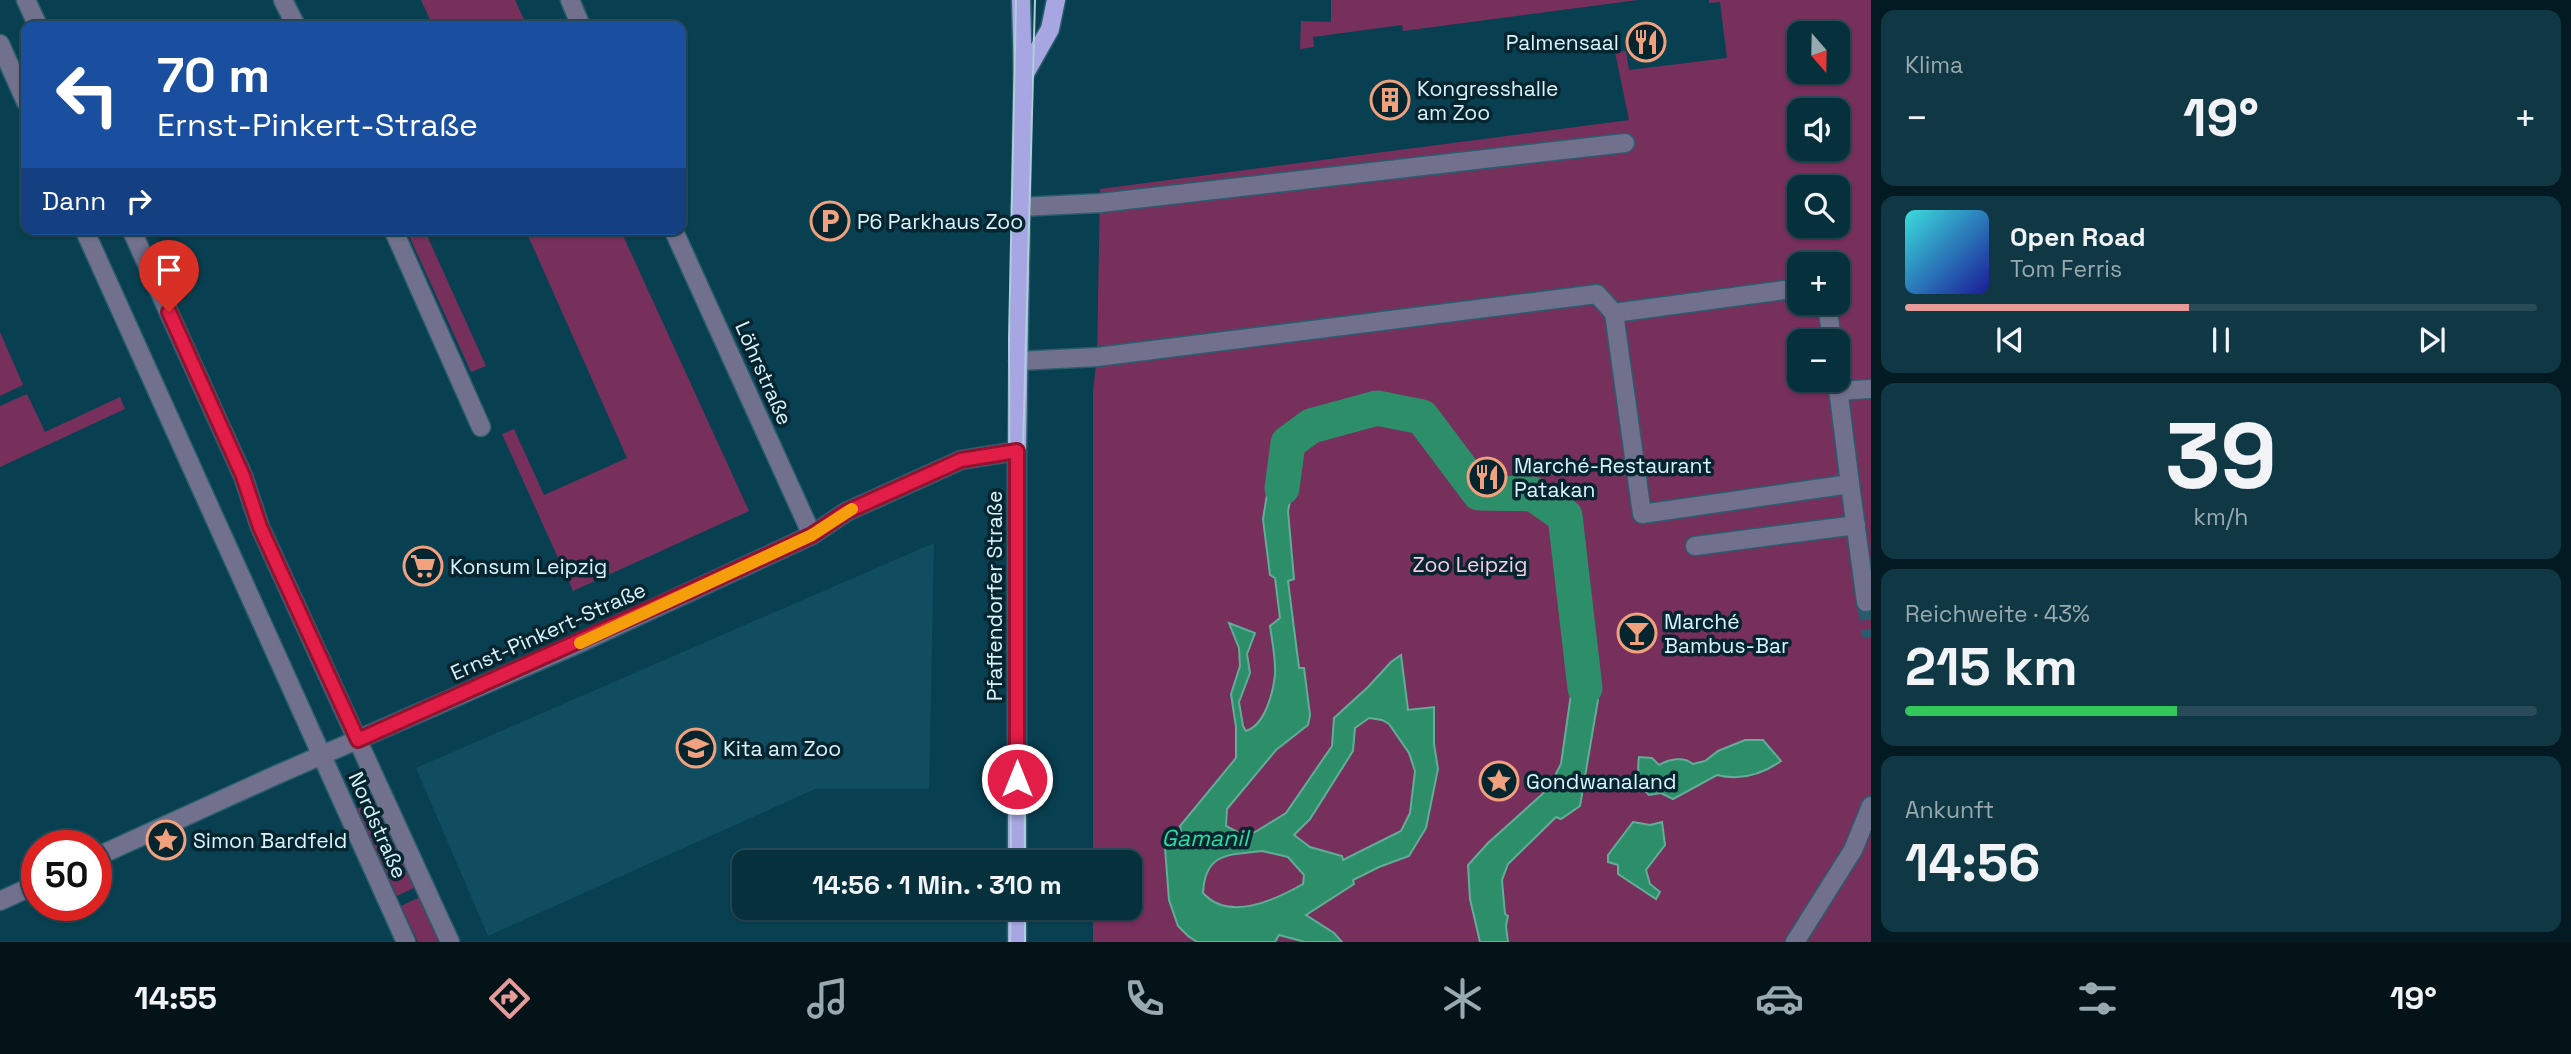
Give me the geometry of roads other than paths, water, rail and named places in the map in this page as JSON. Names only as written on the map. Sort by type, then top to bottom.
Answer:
[{"type":"main road","name":"Pfaffendorfer Straße","points":[[1017,850],[1017,451],[1023,78],[1021,0]]},
{"type":"main road","name":"Pfaffendorfer Straße","points":[[1023,78],[1051,29],[1056,0]]},
{"type":"main road","points":[[1017,920],[1017,942]]},
{"type":"street","points":[[26,0],[36,21]]},
{"type":"street","points":[[283,0],[294,21]]},
{"type":"street","points":[[570,0],[579,21]]},
{"type":"street","points":[[0,44],[21,91]]},
{"type":"street","points":[[1020,207],[1100,203],[1625,143]]},
{"type":"street","name":"Nordstraße","points":[[87,235],[406,942]]},
{"type":"street","name":"Nordstraße","points":[[134,235],[243,476],[260,527],[450,942]]},
{"type":"street","points":[[396,235],[481,427]]},
{"type":"street","name":"Löhrstraße","points":[[676,235],[812,535]]},
{"type":"street","points":[[1614,313],[1787,290]]},
{"type":"street","points":[[1018,361],[1097,357],[1597,294],[1614,313],[1642,514],[1850,484]]},
{"type":"street","points":[[1850,386],[1871,389]]},
{"type":"street","points":[[1839,392],[1866,602]]},
{"type":"street","name":"Ernst-Pinkert-Straße","points":[[112,850],[582,642],[812,535],[846,512],[961,460],[1017,451]]},
{"type":"street","points":[[1695,546],[1856,525]]},
{"type":"street","points":[[1795,942],[1853,850],[1871,806]]},
{"type":"street","points":[[0,901],[21,891]]},
{"type":"water","name":"Gamanil","points":[[1268,488],[1293,488],[1288,511],[1294,579],[1288,581],[1299,668],[1304,668],[1310,715],[1308,725],[1276,750],[1227,809],[1226,826],[1241,834],[1255,832],[1286,813],[1332,746],[1334,718],[1401,655],[1408,710],[1434,707],[1434,744],[1438,769],[1426,828],[1409,856],[1353,880],[1354,884],[1306,915],[1334,933],[1342,942],[1305,942],[1279,935],[1275,942],[1197,942],[1178,926],[1169,900],[1165,848],[1236,758],[1236,727],[1231,694],[1240,666],[1239,648],[1229,623],[1255,633],[1247,654],[1250,673],[1239,702],[1246,731],[1253,728],[1263,715],[1272,690],[1275,669],[1270,626],[1280,618],[1275,578],[1270,575],[1263,519]],"holes":[[[1369,718],[1389,724],[1409,753],[1415,771],[1410,813],[1401,831],[1343,860],[1342,856],[1310,847],[1294,835],[1310,819],[1353,751],[1355,728]],[[1262,851],[1288,857],[1304,875],[1303,884],[1266,902],[1239,907],[1214,902],[1203,893],[1208,870],[1221,858]]]},
{"type":"water","points":[[1572,687],[1596,692],[1598,700],[1580,806],[1561,819],[1556,817],[1508,864],[1502,880],[1505,914],[1508,916],[1508,942],[1480,942],[1470,899],[1468,865],[1488,843],[1548,789],[1561,764]]},
{"type":"water","points":[[1745,740],[1763,740],[1781,761],[1750,776],[1717,775],[1673,799],[1661,793],[1649,795],[1640,782],[1639,757],[1652,758],[1659,765],[1676,759],[1693,764],[1705,761],[1718,751]]},
{"type":"water","points":[[1633,822],[1650,825],[1662,822],[1665,845],[1646,870],[1650,884],[1660,892],[1656,899],[1618,874],[1618,865],[1608,862],[1608,855]]},
{"type":"waterway","points":[[1282,488],[1288,443],[1311,426],[1377,408],[1422,417],[1479,493],[1533,494],[1565,516],[1585,688]]},
{"type":"tunnel","points":[[1866,602],[1871,637]]},
{"type":"tram line","points":[[1011,850],[1009,340],[1016,0]]},
{"type":"tram line","points":[[1025,850],[1023,452],[1035,0]]},
{"type":"tram line","points":[[1010,942],[1011,920]]},
{"type":"tram line","points":[[1025,920],[1025,942]]},
{"type":"place","name":"Palmensaal","points":[[1646,42]]},
{"type":"place","name":"Kongresshalle am Zoo","points":[[1390,100]]},
{"type":"place","name":"P6 Parkhaus Zoo","points":[[830,221]]},
{"type":"place","name":"Marché-Restaurant Patakan","points":[[1487,477]]},
{"type":"place","name":"Konsum Leipzig","points":[[423,566]]},
{"type":"place","name":"Marché Bambus-Bar","points":[[1637,633]]},
{"type":"place","name":"Kita am Zoo","points":[[696,748]]},
{"type":"place","name":"Gondwanaland","points":[[1499,781]]},
{"type":"place","name":"Simon Bardfeld","points":[[166,840]]},
{"type":"park label","name":"Zoo Leipzig","points":[[1470,564]]}]
